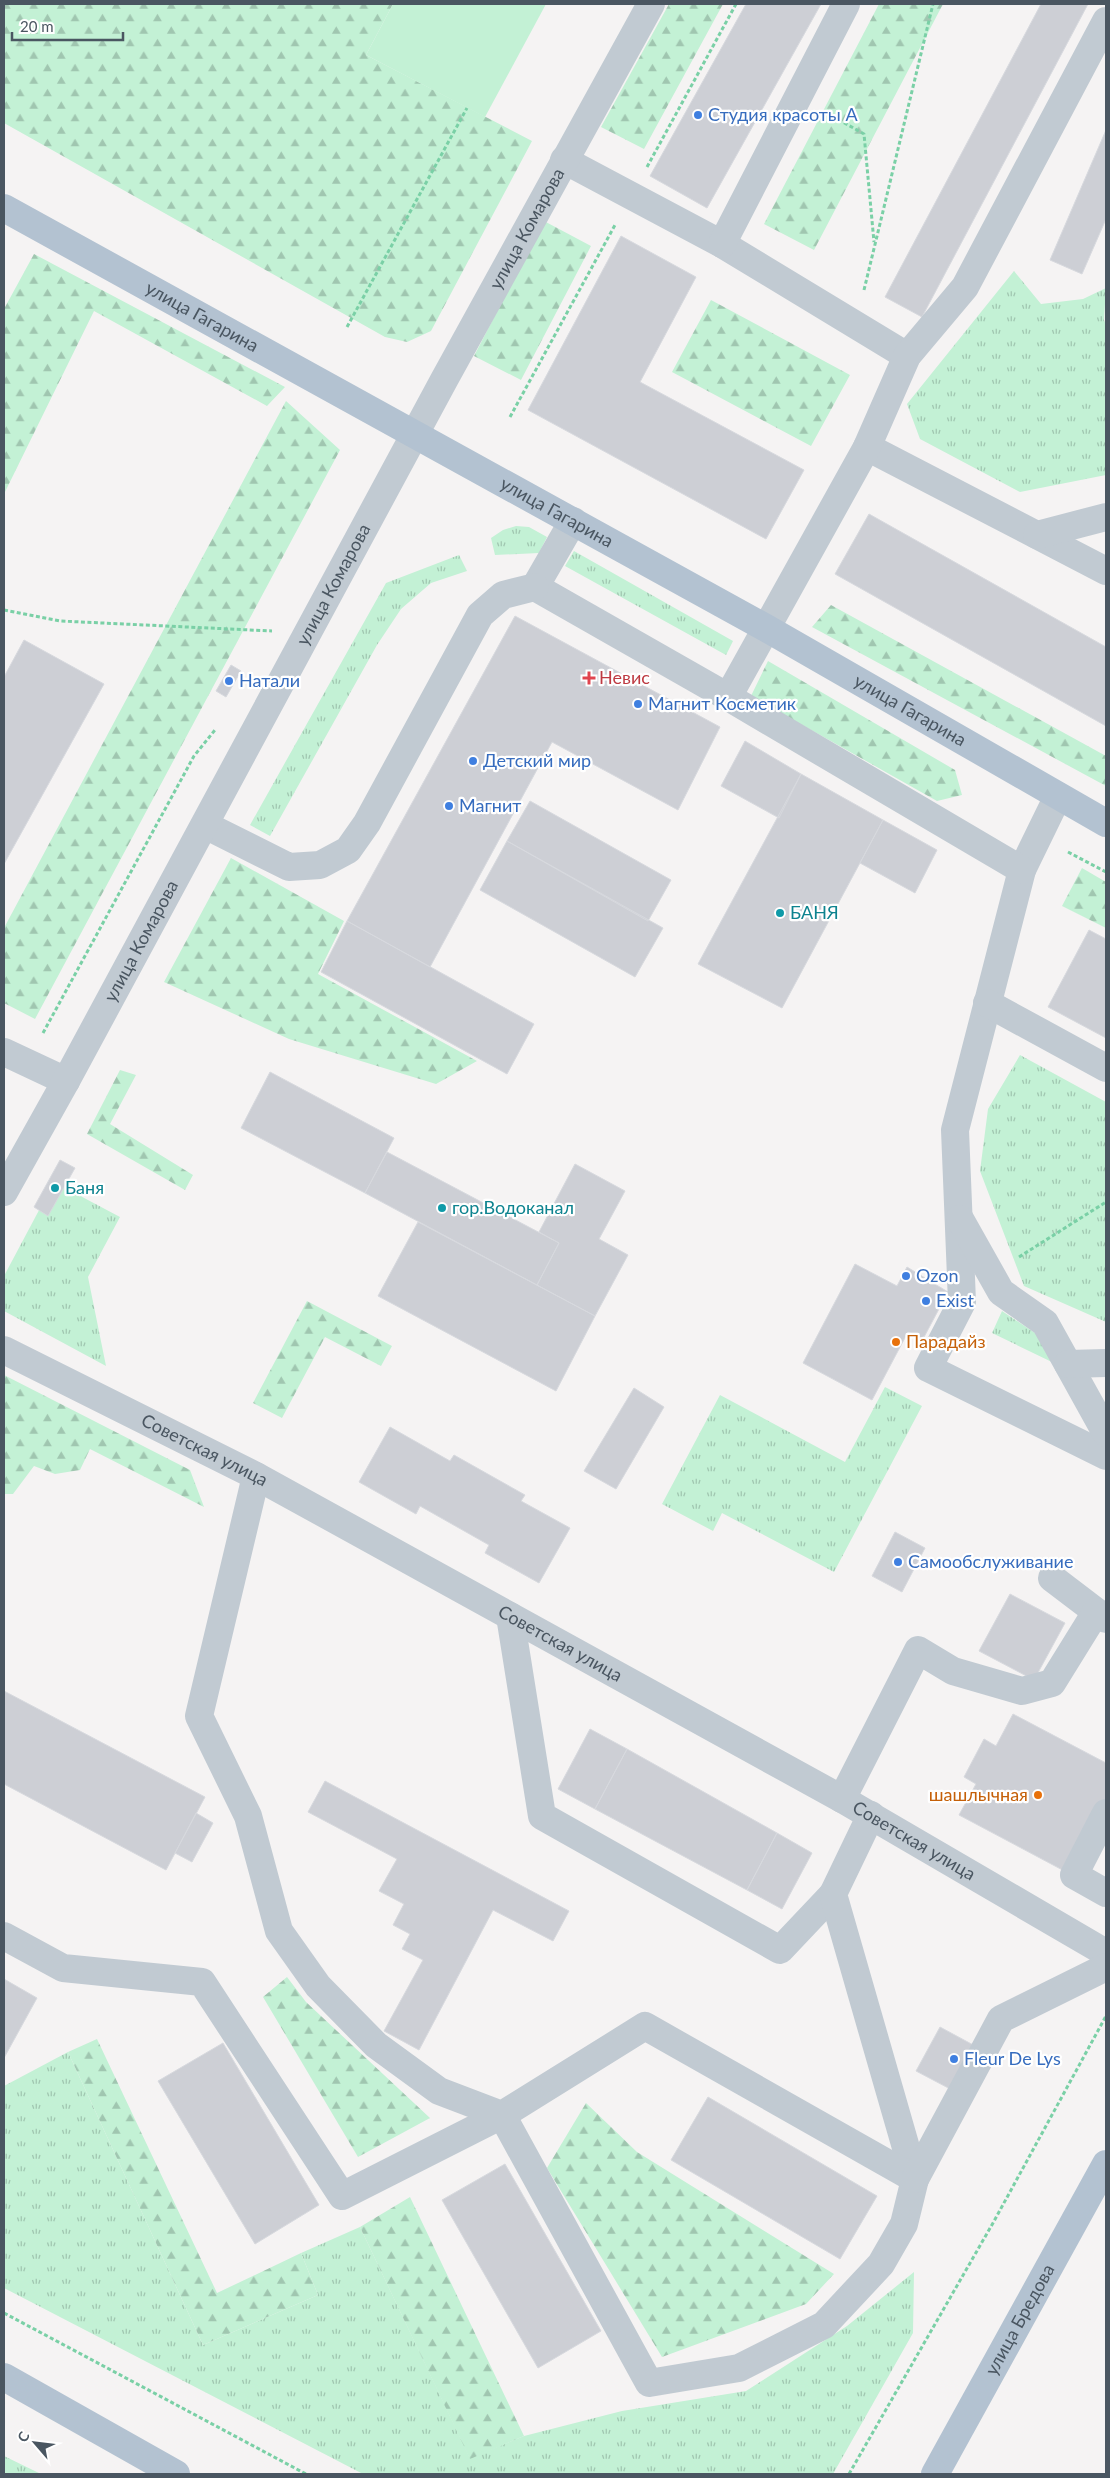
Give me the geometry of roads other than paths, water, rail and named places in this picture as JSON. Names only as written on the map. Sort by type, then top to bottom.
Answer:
[{"type":"main road","name":"улица Гагарина","points":[[4,209],[766,628],[1106,823]]},
{"type":"main road","name":"улица Бредова","points":[[934,2474],[1106,2164]]},
{"type":"main road","points":[[4,2377],[176,2474]]},
{"type":"street","name":"улица Комарова","points":[[4,1192],[205,826],[564,160],[651,4]]},
{"type":"street","points":[[722,244],[846,4]]},
{"type":"street","points":[[728,697],[867,447],[907,356],[965,287],[1106,21]]},
{"type":"street","points":[[564,160],[722,244],[907,356]]},
{"type":"street","points":[[867,447],[1106,572]]},
{"type":"street","points":[[1036,535],[1106,517]]},
{"type":"street","points":[[535,587],[573,521]]},
{"type":"street","points":[[205,826],[289,866],[320,865],[348,850],[367,823],[480,615],[503,595],[535,587],[728,697],[1022,870]]},
{"type":"street","points":[[1058,796],[1022,870],[955,1130],[962,1302],[928,1368],[1106,1456]]},
{"type":"street","points":[[987,1003],[1106,1068]]},
{"type":"street","points":[[15,1057],[66,1081]]},
{"type":"street","points":[[957,1214],[1001,1292],[1045,1323],[1106,1433]]},
{"type":"street","name":"Советская улица","points":[[4,1350],[256,1476],[842,1799],[1106,1953]]},
{"type":"street","points":[[1068,1364],[1106,1363]]},
{"type":"street","points":[[256,1476],[199,1716],[248,1816],[279,1931],[318,1986],[376,2045],[438,2091],[502,2116],[649,2383],[739,2368],[824,2325],[881,2264],[904,2224],[915,2179],[1001,2019],[1106,1967]]},
{"type":"street","points":[[842,1799],[918,1650],[953,1671],[1022,1692],[1052,1683],[1101,1615],[1052,1578]]},
{"type":"street","points":[[510,1616],[542,1816],[780,1950],[832,1894],[871,1816]]},
{"type":"street","points":[[1106,1813],[1074,1874],[1106,1893]]},
{"type":"street","points":[[832,1894],[915,2179]]},
{"type":"street","points":[[4,1936],[64,1968],[202,1982],[342,2196],[502,2116],[645,2026],[915,2179]]},
{"type":"place","name":"Студия красоты А","points":[[698,115]]},
{"type":"place","name":"Невис","points":[[589,678]]},
{"type":"place","name":"Натали","points":[[229,681]]},
{"type":"place","name":"Магнит Косметик","points":[[638,704]]},
{"type":"place","name":"Детский мир","points":[[473,761]]},
{"type":"place","name":"Магнит","points":[[449,806]]},
{"type":"place","name":"БАНЯ","points":[[780,913]]},
{"type":"place","name":"Баня","points":[[55,1188]]},
{"type":"place","name":"гор.Водоканал","points":[[442,1208]]},
{"type":"place","name":"Ozon","points":[[906,1276]]},
{"type":"place","name":"Exist","points":[[926,1301]]},
{"type":"place","name":"Парадайз","points":[[896,1342]]},
{"type":"place","name":"Самообслуживание","points":[[898,1562]]},
{"type":"place","name":"шашлычная","points":[[1038,1795]]},
{"type":"place","name":"Fleur De Lys","points":[[954,2059]]}]
